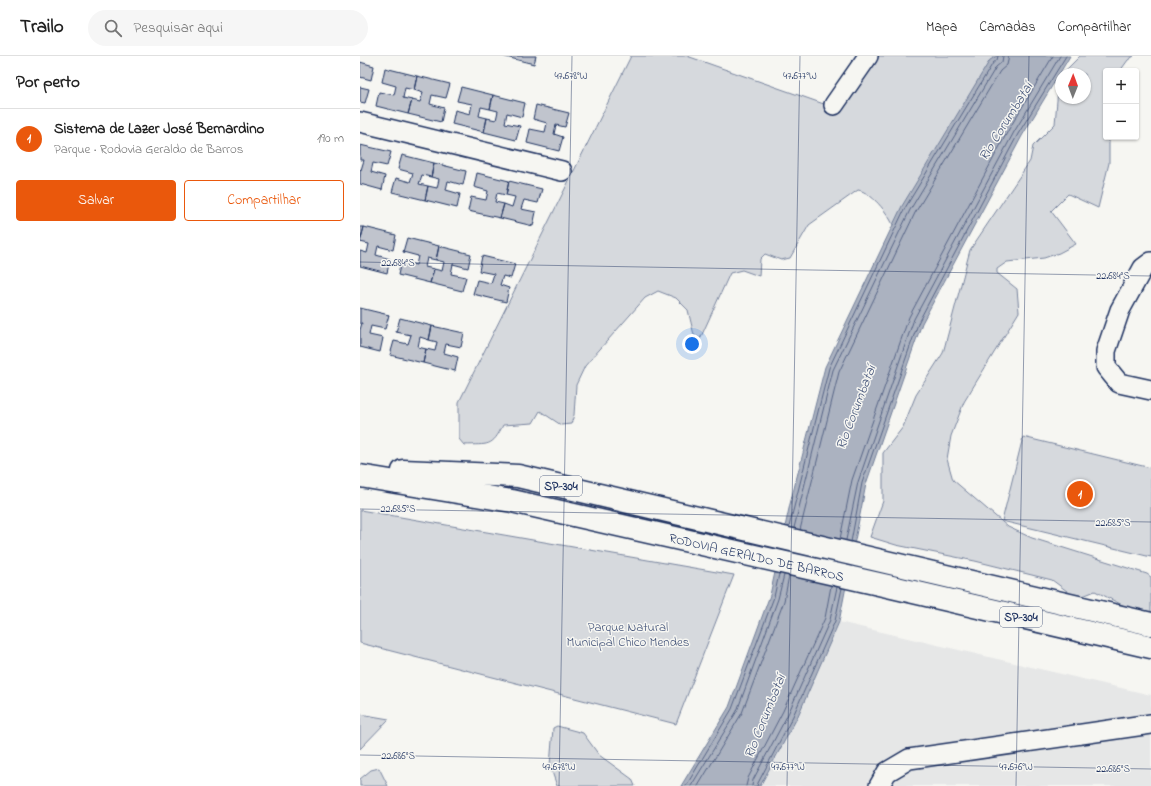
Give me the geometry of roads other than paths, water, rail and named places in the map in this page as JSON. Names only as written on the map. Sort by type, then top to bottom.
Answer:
[{"type":"highway","name":"RODOVIA GERALDO DE BARROS","points":[[360,470],[518,476],[1151,624]]},
{"type":"highway","name":"RODOVIA GERALDO DE BARROS","points":[[360,476],[512,501],[1151,647]]},
{"type":"street","points":[[834,105],[868,56]]},
{"type":"street","points":[[360,122],[562,171]]},
{"type":"street","points":[[1151,262],[1143,268],[1120,310],[1106,351],[1106,367],[1119,383],[1151,390]]},
{"type":"street","points":[[879,786],[887,772],[909,759],[1151,724]]},
{"type":"water","name":"Rio Corumbataí","points":[[997,56],[1070,56],[1063,68],[1055,68],[1055,81],[1022,136],[922,323],[866,484],[839,622],[797,718],[760,786],[681,786],[729,707],[770,595],[790,504],[825,367],[902,206],[990,60]]},
{"type":"place","name":"Sistema de Lazer José Bernardino","points":[[1080,494]]},
{"type":"park label","name":"Parque Natural Municipal Chico Mendes","points":[[628,634]]}]
